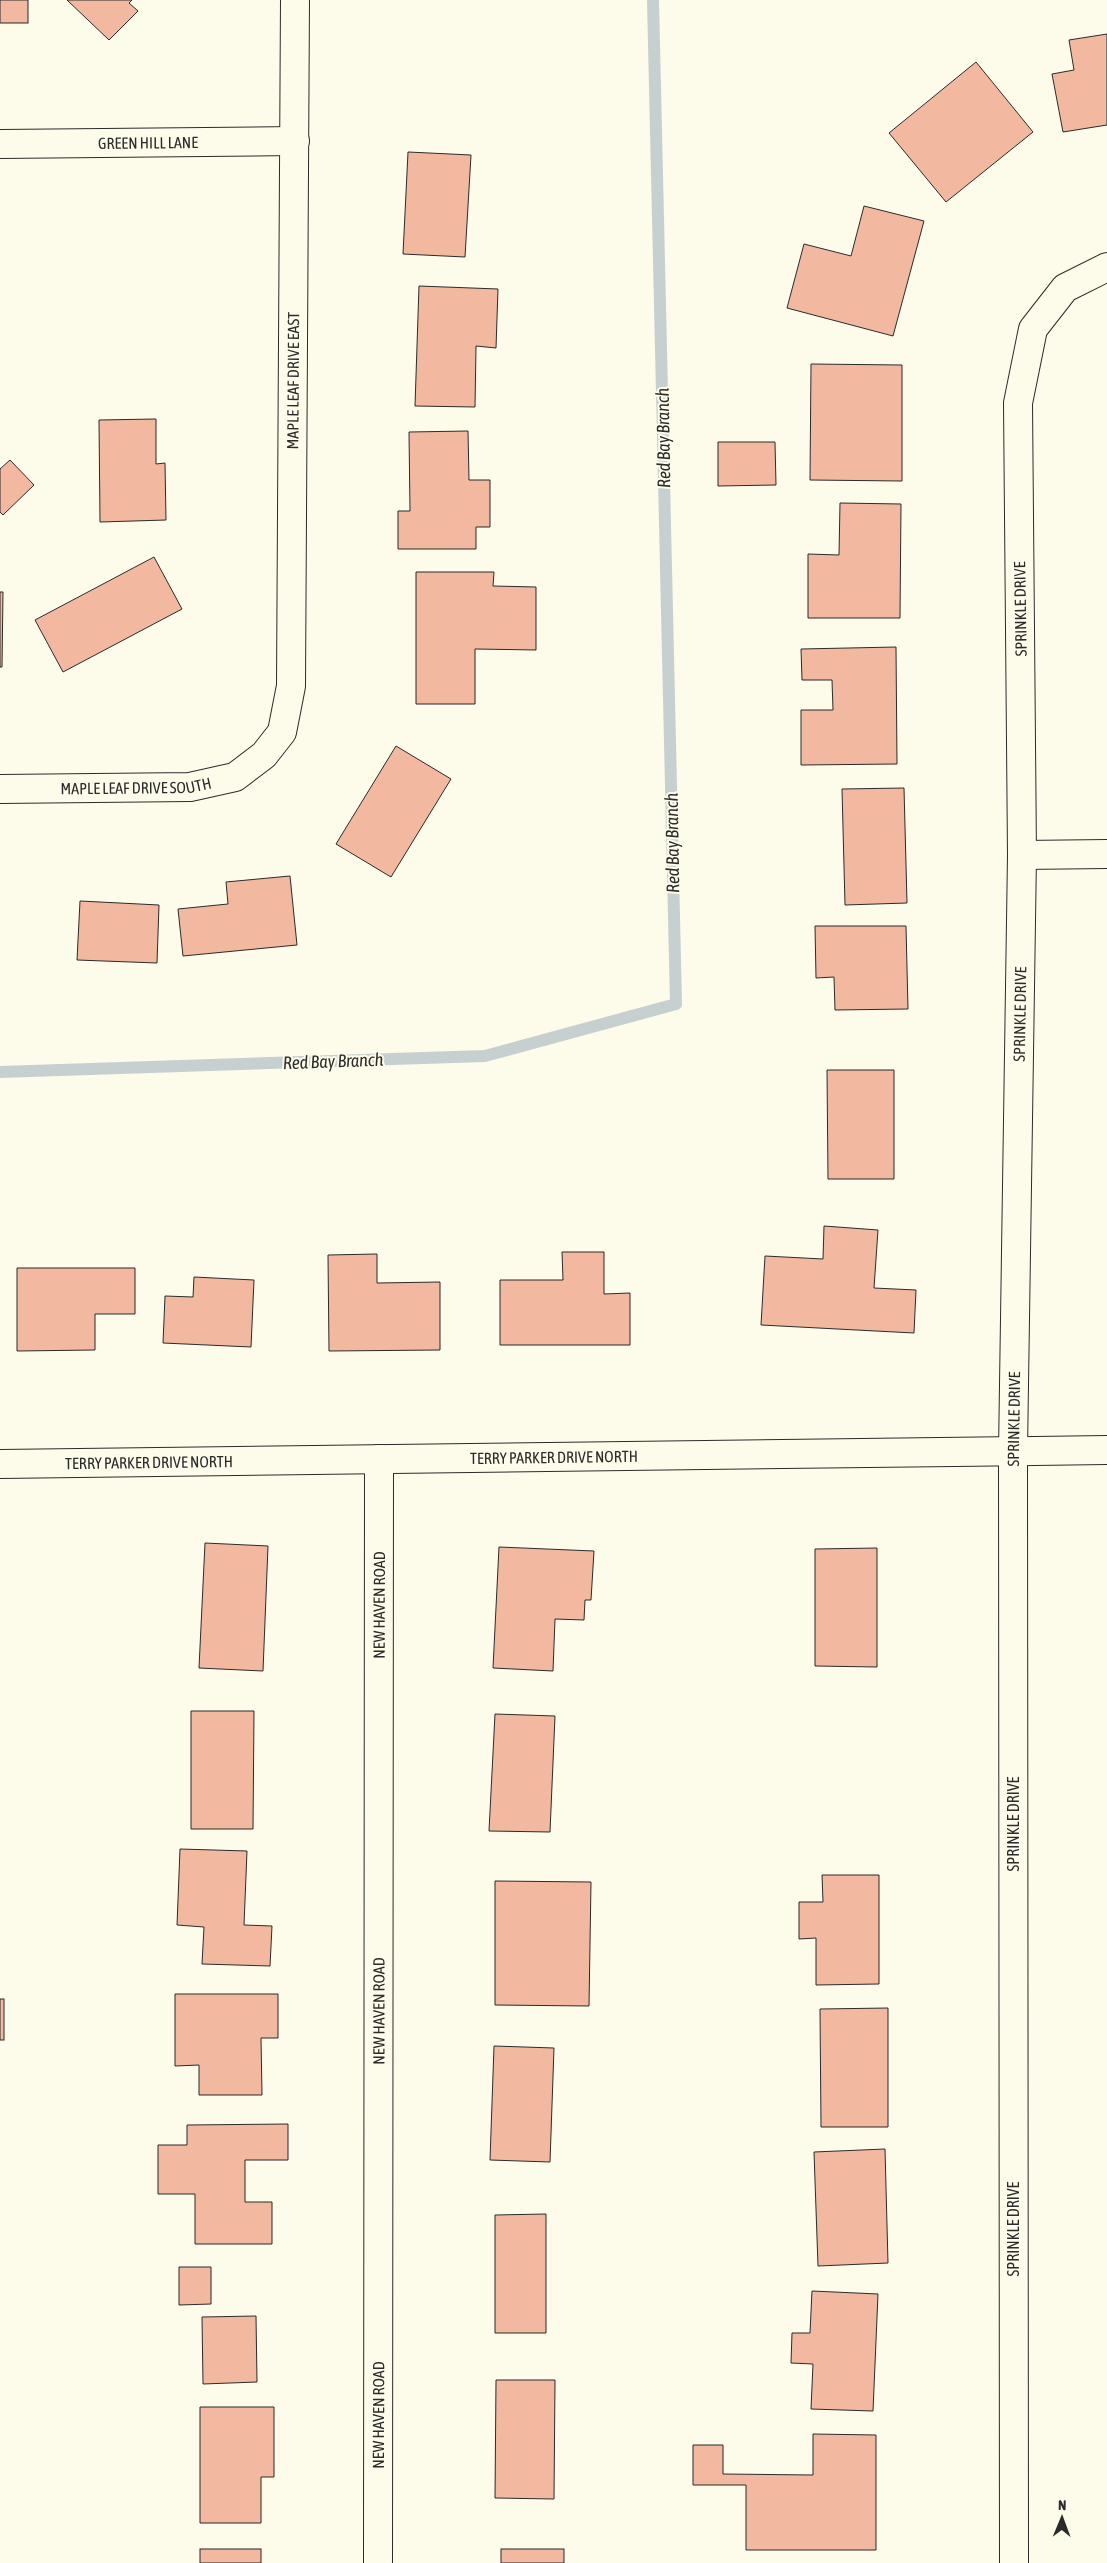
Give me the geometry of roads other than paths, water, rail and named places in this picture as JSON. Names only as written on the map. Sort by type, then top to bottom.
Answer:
[{"type":"street","name":"MAPLE LEAF DRIVE EAST","points":[[264,755],[282,732],[291,686],[295,0]]},
{"type":"street","name":"GREEN HILL LANE","points":[[0,144],[295,141]]},
{"type":"street","name":"SPRINKLE DRIVE","points":[[1014,2563],[1013,1451],[1022,855],[1018,403],[1033,329],[1065,288],[1107,266]]},
{"type":"street","name":"MAPLE LEAF DRIVE SOUTH","points":[[0,789],[190,788],[235,777],[264,755]]},
{"type":"street","points":[[1022,855],[1107,854]]},
{"type":"street","name":"TERRY PARKER DRIVE NORTH","points":[[0,1464],[1107,1450]]},
{"type":"street","name":"NEW HAVEN ROAD","points":[[378,2563],[379,1459]]},
{"type":"waterway","name":"Red Bay Branch","points":[[0,1072],[485,1056],[676,1004],[653,0]]}]
